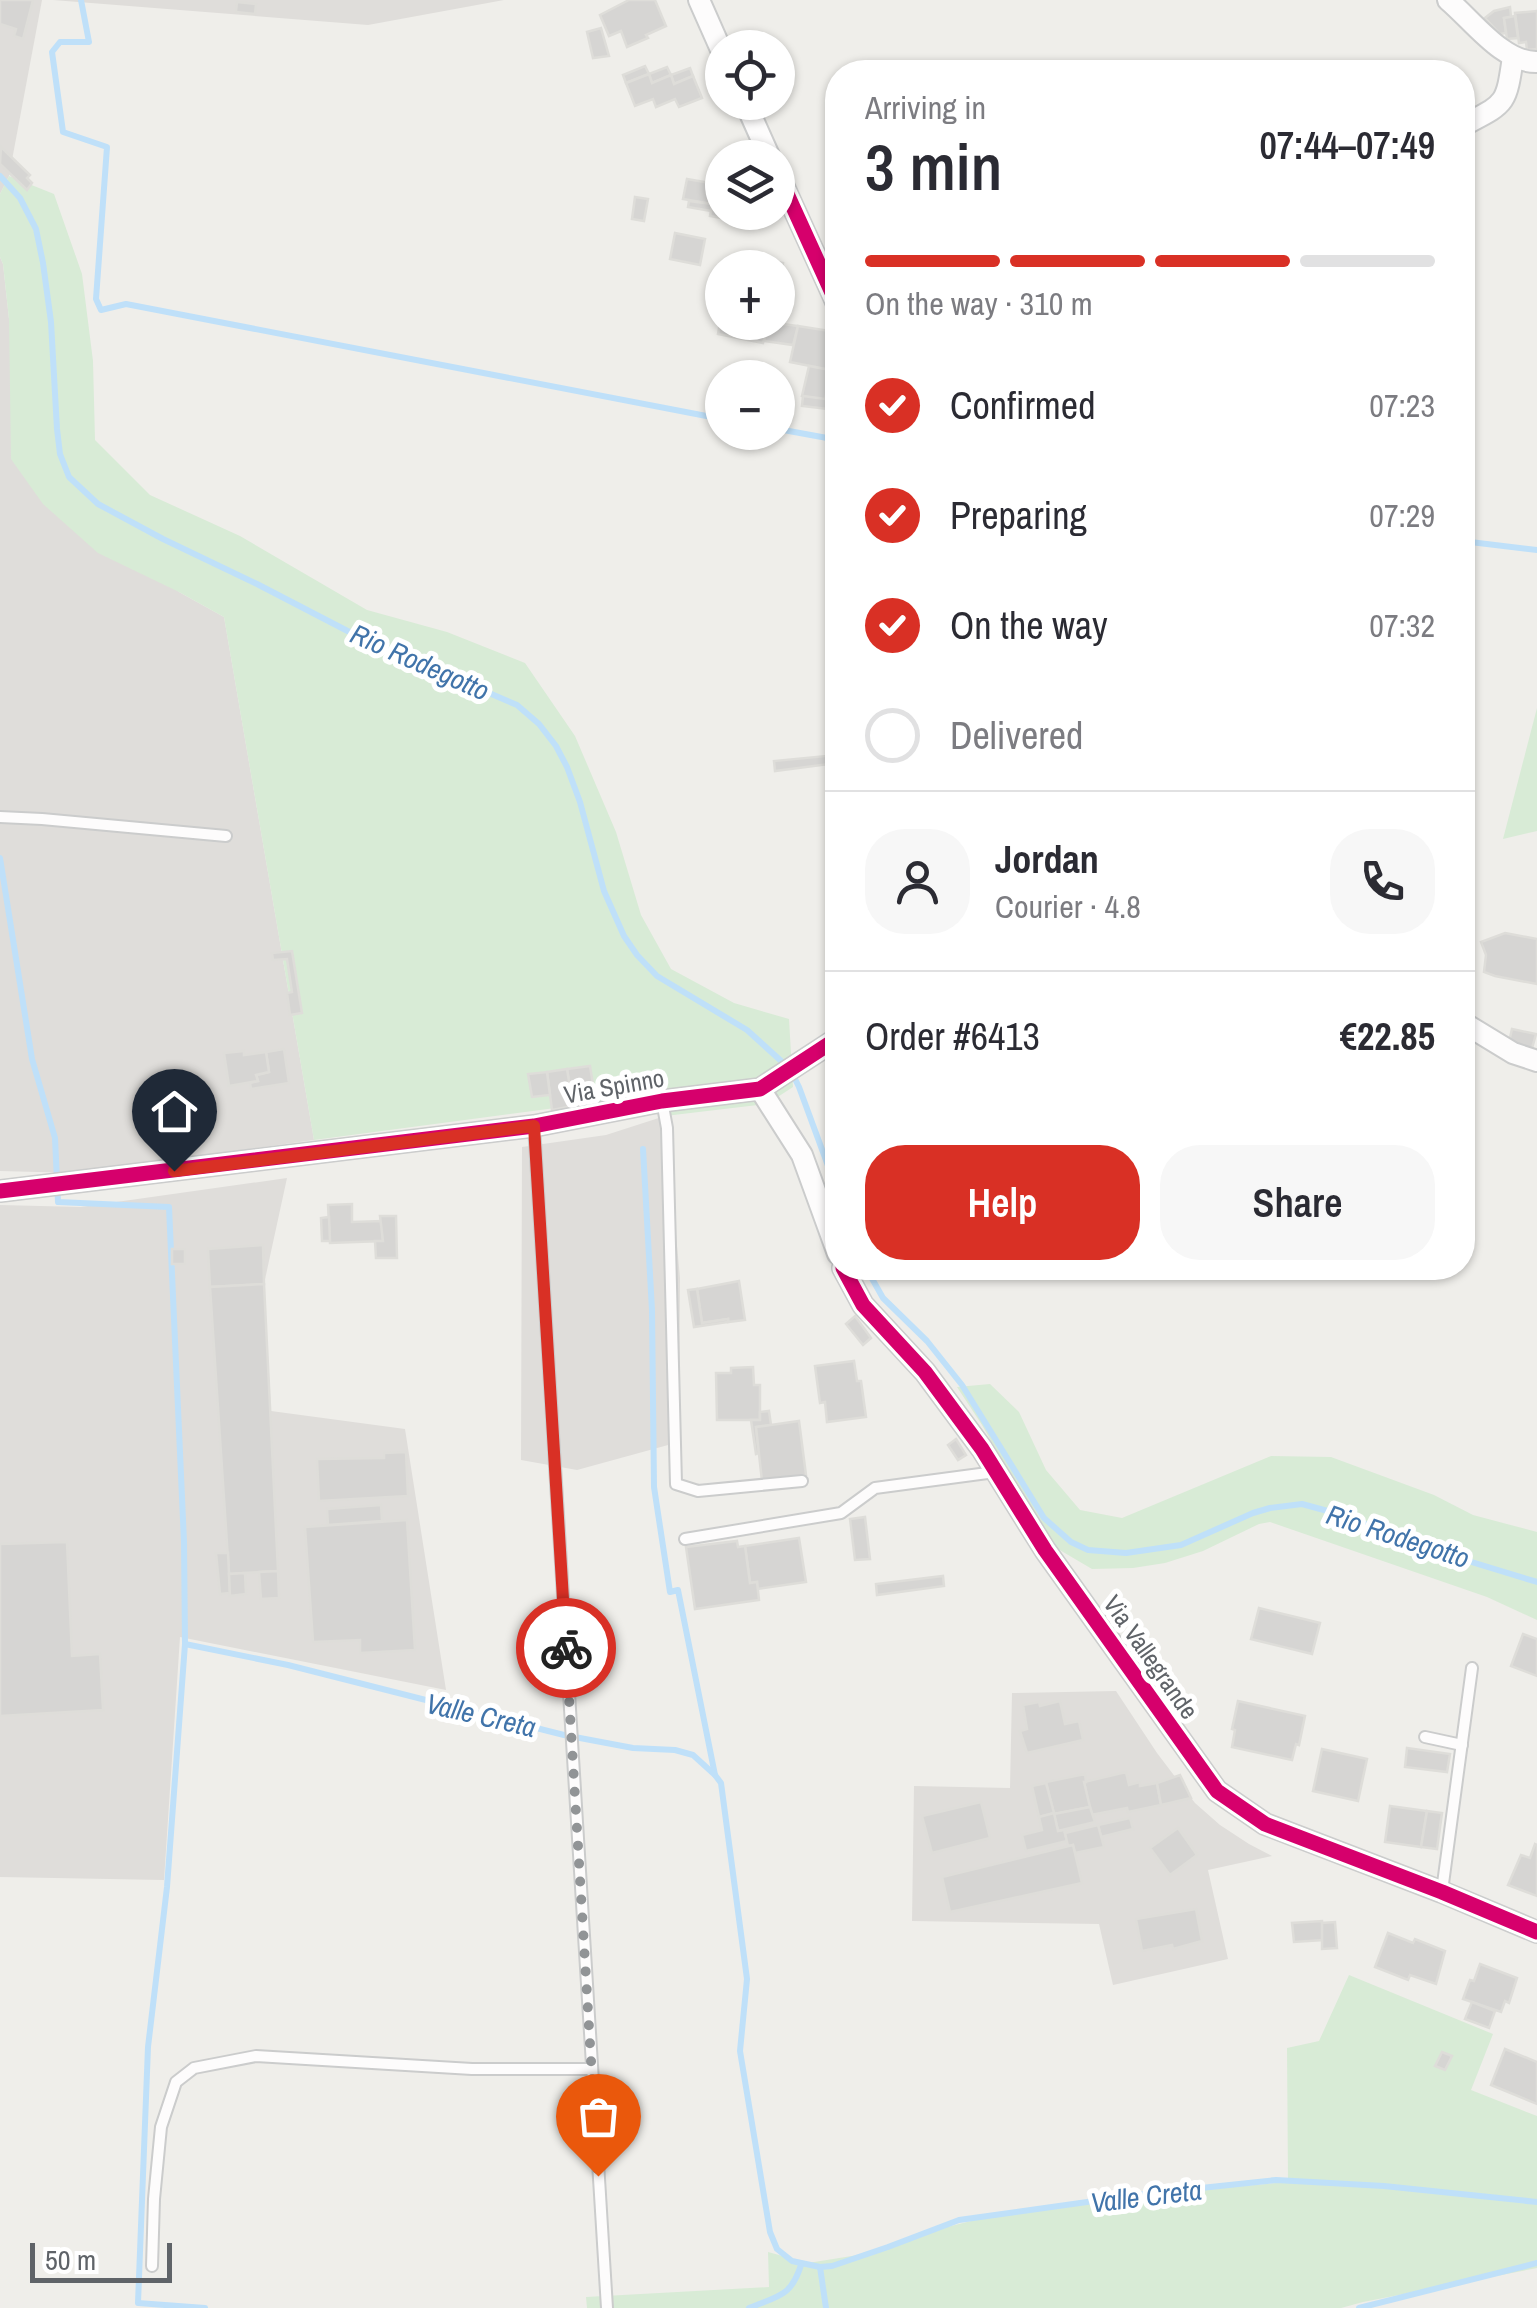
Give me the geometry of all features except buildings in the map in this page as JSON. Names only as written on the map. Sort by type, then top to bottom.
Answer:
[{"type":"street","points":[[700,0],[713,30]]},
{"type":"street","points":[[1448,0],[1512,57],[1537,62]]},
{"type":"street","points":[[1475,119],[1498,106],[1506,96],[1512,57]]},
{"type":"street","points":[[795,211],[825,277]]},
{"type":"street","points":[[1475,1030],[1513,1054],[1537,1061]]},
{"type":"street","points":[[825,1046],[760,1089],[802,1155],[825,1218]]},
{"type":"street","name":"Via Spinno","points":[[0,1191],[534,1126],[662,1101],[760,1089]]},
{"type":"street","name":"Via Vallegrande","points":[[849,1280],[863,1305],[925,1372],[1045,1550],[1217,1791],[1265,1824],[1537,1932]]},
{"type":"lane","points":[[0,817],[226,836]]},
{"type":"lane","points":[[662,1101],[668,1148],[676,1484],[698,1491],[802,1480]]},
{"type":"lane","points":[[534,1126],[607,2308]]},
{"type":"lane","points":[[685,1539],[841,1513],[875,1488],[996,1472]]},
{"type":"lane","points":[[1442,1892],[1472,1668]]},
{"type":"lane","points":[[1424,1737],[1462,1745]]},
{"type":"lane","points":[[152,2266],[161,2127],[176,2082],[194,2068],[256,2056],[472,2068],[592,2069]]},
{"type":"shaded area","points":[[0,0],[42,0],[9,176],[0,194]]},
{"type":"shaded area","points":[[53,0],[504,0],[368,25]]},
{"type":"shaded area","points":[[0,257],[9,319],[179,592],[224,617],[314,1140],[77,1173],[0,1171]]},
{"type":"shaded area","points":[[665,1116],[680,1278],[679,1442],[577,1470],[521,1460],[522,1147],[606,1135]]},
{"type":"shaded area","points":[[287,1178],[264,1284],[271,1411],[405,1429],[446,1690],[180,1637],[164,1880],[0,1877],[0,1205],[81,1207]]},
{"type":"shaded area","points":[[1116,1691],[1195,1803],[1220,1825],[1272,1856],[1208,1870],[1228,1959],[1113,1985],[1099,1924],[912,1921],[914,1786],[1010,1788],[1012,1693]]},
{"type":"green space","points":[[9,176],[54,194],[82,274],[93,361],[95,440],[150,495],[240,536],[367,610],[447,632],[525,663],[575,736],[616,832],[641,915],[671,969],[734,1003],[789,1019],[793,1087],[758,1105],[665,1116],[601,1102],[314,1140],[224,617],[98,553],[43,504],[11,459],[9,319],[0,257],[0,194]]},
{"type":"green space","points":[[1537,708],[1537,831],[1503,839]]},
{"type":"green space","points":[[990,1384],[1019,1412],[1046,1470],[1080,1510],[1122,1518],[1271,1456],[1331,1457],[1434,1495],[1473,1515],[1537,1532],[1537,1620],[1487,1597],[1270,1522],[1165,1563],[1092,1569],[1058,1549],[1036,1520],[957,1387]]},
{"type":"green space","points":[[1349,1975],[1493,2034],[1471,2090],[1537,2116],[1537,2268],[1341,2308],[587,2308],[586,2297],[769,2287],[768,2252],[808,2263],[858,2255],[1007,2212],[1288,2182],[1287,2048],[1319,2041]]},
{"type":"waterway","points":[[81,0],[89,42],[60,42],[52,52],[63,132],[107,147],[96,299],[101,310],[126,304],[705,416]]},
{"type":"waterway","name":"Rio Rodegotto","points":[[0,176],[20,198],[36,229],[51,322],[60,454],[69,477],[98,504],[163,539],[363,639],[517,705],[539,724],[567,767],[604,891],[624,936],[657,976],[747,1030],[790,1069],[825,1158]]},
{"type":"waterway","points":[[795,432],[825,438]]},
{"type":"waterway","points":[[1475,543],[1537,550]]},
{"type":"waterway","name":"Valle Creta","points":[[0,858],[32,1059],[55,1138],[58,1202],[169,1207],[185,1644],[167,1887],[148,2047],[138,2303],[205,2308]]},
{"type":"waterway","points":[[643,1149],[652,1310],[654,1487],[670,1592],[678,1590],[715,1775]]},
{"type":"waterway","name":"Rio Rodegotto","points":[[873,1280],[883,1298],[927,1341],[962,1385],[1044,1518],[1071,1542],[1088,1550],[1126,1553],[1181,1545],[1253,1513],[1302,1504],[1346,1516],[1419,1546],[1537,1582]]},
{"type":"waterway","name":"Valle Creta","points":[[185,1644],[288,1665],[564,1735],[633,1748],[675,1750],[693,1755],[715,1775],[721,1783],[747,1979],[740,2051],[770,2232],[777,2249],[792,2261],[832,2266],[959,2220],[1276,2180],[1384,2186],[1537,2202]]},
{"type":"waterway","points":[[1359,2308],[1537,2263]]},
{"type":"waterway","points":[[749,2308],[788,2290],[801,2265]]},
{"type":"waterway","points":[[820,2267],[826,2308]]},
{"type":"cycle path","points":[[795,211],[825,277]]},
{"type":"cycle path","points":[[0,1191],[534,1126],[662,1101],[760,1089],[825,1046]]},
{"type":"cycle path","points":[[849,1280],[863,1305],[925,1372],[982,1449],[1045,1550],[1217,1791],[1265,1824],[1537,1932]]},
{"type":"way so far","points":[[566,1648],[598,2176]]},
{"type":"route","points":[[174,1171],[534,1126],[566,1648]]}]
